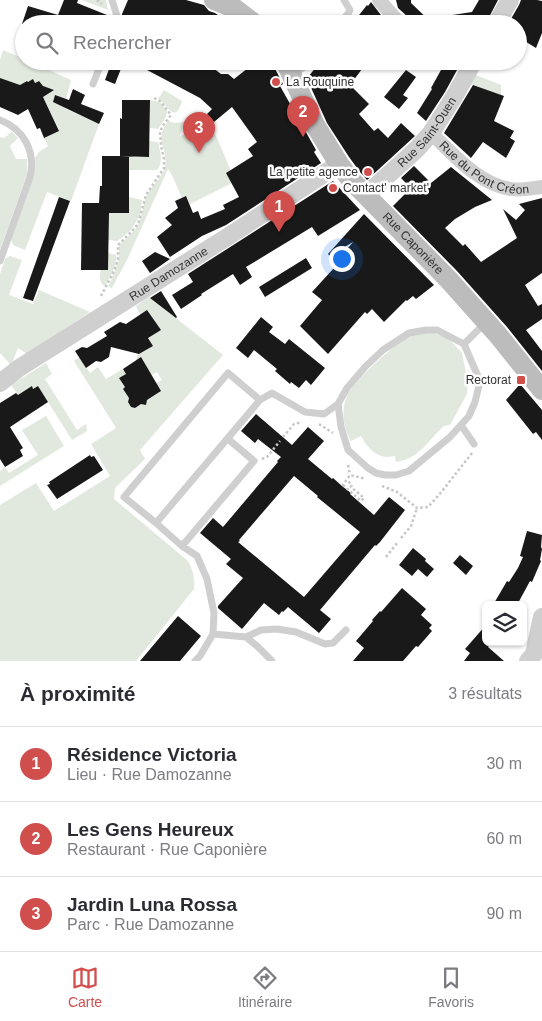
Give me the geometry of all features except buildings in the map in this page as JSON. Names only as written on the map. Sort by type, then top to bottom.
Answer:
[{"type":"main road","points":[[226,2],[243,15]]},
{"type":"main road","name":"Rue Caponière","points":[[290,70],[315,125],[351,180],[448,279],[542,390]]},
{"type":"street","points":[[379,0],[392,15]]},
{"type":"street","points":[[501,15],[510,0]]},
{"type":"street","name":"Rue Saint-Ouen","points":[[366,195],[431,133],[469,70]]},
{"type":"street","name":"Rue du Pont Créon","points":[[431,133],[464,164],[489,183],[512,190],[542,187]]},
{"type":"street","name":"Rue Damozanne","points":[[0,383],[19,368],[265,213],[339,164]]},
{"type":"street","points":[[528,661],[534,654],[542,617]]},
{"type":"lane","points":[[112,0],[117,15]]},
{"type":"lane","points":[[344,0],[350,10],[347,15]]},
{"type":"lane","points":[[93,84],[98,70]]},
{"type":"lane","points":[[0,120],[10,125],[23,138],[28,146],[32,162],[30,177],[0,261]]},
{"type":"lane","points":[[464,344],[486,322]]},
{"type":"lane","points":[[156,523],[260,400],[272,393],[305,412],[324,414],[338,404],[347,388],[383,350],[409,333],[438,330],[464,344],[480,381],[475,402],[469,416],[461,425],[450,437],[409,471],[396,474],[384,475],[376,473],[348,450],[341,427],[338,404]]},
{"type":"lane","points":[[196,661],[213,634],[214,613],[206,579],[197,556],[182,546],[124,497],[228,373],[260,400]]},
{"type":"lane","points":[[461,425],[474,447]]},
{"type":"lane","points":[[182,546],[254,461],[228,439]]},
{"type":"lane","points":[[213,634],[246,637],[261,630],[277,629],[296,632],[325,644],[333,643],[346,630]]},
{"type":"lane","points":[[246,637],[258,646],[272,661]]},
{"type":"path","points":[[101,296],[114,271],[118,259],[118,245],[138,224],[146,195],[164,168],[160,132],[171,116],[160,101],[152,97]]},
{"type":"path","points":[[283,437],[294,424],[303,422]]},
{"type":"path","points":[[319,424],[335,434]]},
{"type":"path","points":[[254,461],[267,457],[280,441]]},
{"type":"path","points":[[380,485],[397,492],[418,508],[428,507],[474,447]]},
{"type":"path","points":[[347,458],[350,476],[343,485],[361,501],[364,498],[351,487],[352,485],[347,480]]},
{"type":"path","points":[[350,476],[372,482]]},
{"type":"path","points":[[401,538],[411,526],[418,508]]},
{"type":"path","points":[[386,557],[398,542]]},
{"type":"shaded area","points":[[82,0],[106,0],[108,10]]},
{"type":"shaded area","points":[[3,50],[15,55],[15,70],[49,70],[71,80],[66,99],[62,105],[66,109],[99,124],[71,201],[47,192],[25,250],[13,245],[11,239],[34,170],[35,158],[39,152],[48,146],[44,138],[59,130],[43,97],[50,90],[46,87],[44,88],[39,81],[35,83],[26,81],[20,85],[0,78],[0,60]]},
{"type":"shaded area","points":[[476,75],[501,85],[501,96],[471,84]]},
{"type":"shaded area","points":[[164,90],[182,101],[177,112],[171,111],[158,99]]},
{"type":"shaded area","points":[[150,100],[160,102],[167,111],[166,117],[158,129],[150,128]]},
{"type":"shaded area","points":[[169,120],[175,123],[184,122],[180,136],[210,127],[217,138],[231,171],[232,183],[190,204],[186,196],[182,198],[168,169],[127,260],[112,288],[108,287],[119,259],[119,245],[137,226],[146,196],[164,170],[166,160],[161,139],[164,128]]},
{"type":"shaded area","points":[[12,132],[18,138],[10,146],[16,159],[27,159],[27,174],[0,250],[0,137],[4,138]]},
{"type":"shaded area","points":[[149,141],[158,142],[161,157],[157,170],[129,170],[129,156],[149,157]]},
{"type":"shaded area","points":[[129,197],[142,200],[140,215],[131,230],[124,236],[117,241],[108,240],[109,213],[128,213]]},
{"type":"shaded area","points":[[108,253],[116,255],[116,259],[113,271],[104,286],[100,280],[100,274],[101,270],[108,270]]},
{"type":"shaded area","points":[[10,256],[22,260],[9,295],[33,304],[39,290],[90,312],[27,354],[18,348],[11,365],[0,353],[0,274],[5,259]]},
{"type":"shaded area","points":[[149,297],[223,355],[140,450],[145,459],[115,488],[114,499],[188,561],[193,574],[194,589],[136,661],[0,661],[0,505],[36,483],[54,511],[110,476],[91,444],[116,428],[74,361],[79,357],[90,373],[98,367],[106,379],[123,369],[126,374],[119,378],[125,387],[123,389],[129,398],[128,402],[131,407],[135,408],[141,404],[146,405],[147,400],[160,392],[156,383],[162,380],[157,372],[152,375],[135,364],[138,353],[140,354],[153,346],[136,306]]},
{"type":"shaded area","points":[[434,333],[449,339],[462,353],[468,383],[467,394],[450,425],[444,426],[418,453],[405,460],[396,462],[395,456],[387,457],[375,453],[368,447],[361,436],[351,441],[345,425],[344,413],[345,401],[351,389],[367,371],[399,343],[416,334]]},
{"type":"shaded area","points":[[46,363],[52,374],[45,379],[77,430],[86,424],[87,431],[72,440],[38,386],[33,389],[32,387],[18,395],[11,385]]},
{"type":"shaded area","points":[[46,416],[64,446],[0,486],[0,471],[5,467],[9,473],[38,455],[22,430]]},
{"type":"place","name":"La Rouquine","points":[[276,82]]},
{"type":"place","name":"Les Gens Heureux","points":[[303,137]]},
{"type":"place","name":"Jardin Luna Rossa","points":[[199,153]]},
{"type":"place","name":"La petite agence","points":[[368,172]]},
{"type":"place","name":"Contact' market'","points":[[333,188]]},
{"type":"place","name":"Résidence Victoria","points":[[279,232]]},
{"type":"place","name":"Rectorat","points":[[521,380]]}]
